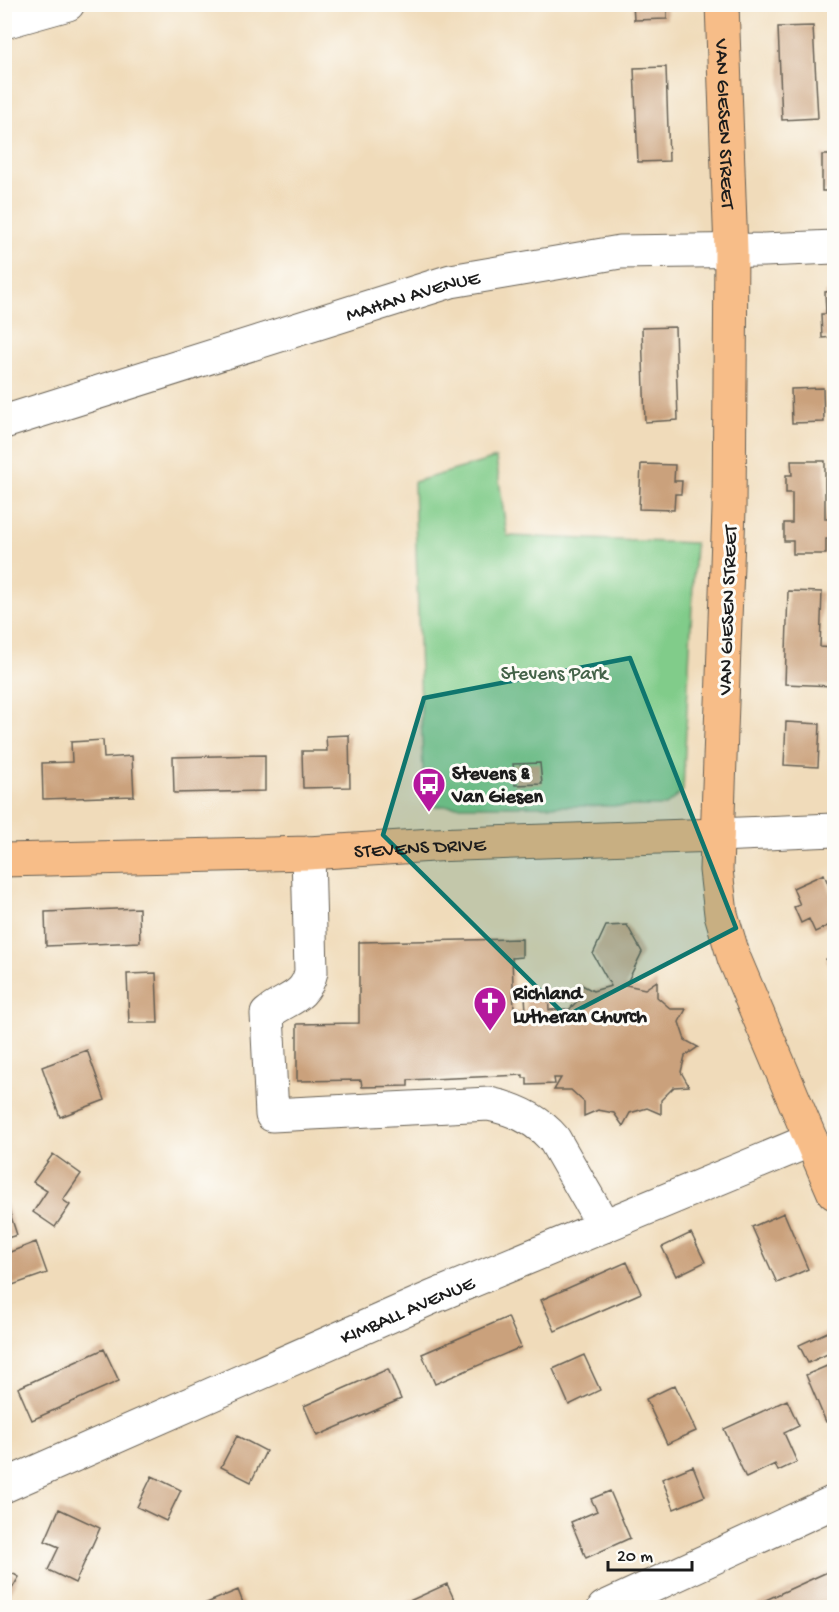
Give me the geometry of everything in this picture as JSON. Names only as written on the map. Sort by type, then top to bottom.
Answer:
[{"type":"main road","name":"VAN GIESEN STREET","points":[[722,4],[731,250],[729,509],[716,870],[718,895],[727,937],[834,1193]]},
{"type":"main road","name":"STEVENS DRIVE","points":[[4,860],[308,853],[433,844],[717,835]]},
{"type":"street","points":[[4,22],[68,4]]},
{"type":"street","name":"MAHAN AVENUE","points":[[4,422],[450,281],[620,252],[834,247]]},
{"type":"street","name":"STEVENS DRIVE","points":[[717,835],[834,830]]},
{"type":"street","points":[[308,853],[311,972],[305,989],[267,1014],[272,1115],[489,1104],[503,1107],[532,1120],[554,1139],[603,1226]]},
{"type":"street","name":"KIMBALL AVENUE","points":[[4,1485],[422,1301],[811,1140]]},
{"type":"street","points":[[604,1608],[834,1502]]},
{"type":"highlighted area","points":[[630,658],[736,928],[566,1016],[383,835],[424,698]]},
{"type":"green space","name":"Stevens Park","points":[[496,458],[507,536],[695,543],[683,791],[665,806],[424,806],[414,482]]},
{"type":"building","points":[[633,4],[667,4],[667,19],[634,20]]},
{"type":"building","points":[[813,26],[818,118],[782,120],[778,27]]},
{"type":"building","points":[[666,67],[669,161],[638,162],[634,68]]},
{"type":"building","points":[[822,155],[834,155],[834,191],[822,191]]},
{"type":"building","points":[[834,291],[834,337],[822,338],[821,314],[826,314],[825,292]]},
{"type":"building","points":[[675,327],[678,420],[645,422],[642,328]]},
{"type":"building","points":[[823,388],[824,422],[792,423],[791,389]]},
{"type":"building","points":[[791,461],[825,461],[825,519],[834,519],[834,539],[826,539],[826,554],[793,554],[793,541],[784,541],[784,523],[792,523],[792,493],[786,493],[786,475],[792,475]]},
{"type":"building","points":[[641,464],[675,465],[674,481],[682,481],[681,494],[675,494],[674,510],[639,509]]},
{"type":"building","points":[[788,591],[822,592],[820,647],[834,648],[834,686],[785,684]]},
{"type":"building","points":[[786,722],[820,724],[818,767],[784,765]]},
{"type":"building","points":[[349,735],[350,787],[303,788],[302,751],[327,751],[326,736]]},
{"type":"building","points":[[103,740],[104,758],[132,756],[134,796],[43,799],[42,763],[72,762],[71,742]]},
{"type":"building","points":[[265,755],[265,791],[174,793],[173,757]]},
{"type":"building","points":[[540,763],[542,784],[515,785],[513,764]]},
{"type":"building","points":[[824,874],[834,899],[834,923],[815,932],[809,919],[801,923],[794,907],[800,905],[793,888]]},
{"type":"building","points":[[139,908],[140,942],[46,946],[45,912]]},
{"type":"building","points":[[4,912],[7,912],[8,947],[4,947]]},
{"type":"building","name":"Richland Lutheran Church","points":[[627,925],[642,952],[626,985],[645,989],[657,981],[657,997],[671,1009],[686,1009],[679,1022],[685,1040],[698,1047],[685,1056],[681,1072],[689,1086],[674,1087],[661,1100],[661,1114],[647,1108],[630,1113],[623,1126],[614,1113],[598,1110],[584,1116],[584,1102],[571,1090],[554,1090],[561,1078],[554,1078],[555,1084],[527,1085],[527,1078],[523,1078],[523,1075],[408,1080],[408,1086],[362,1087],[361,1080],[297,1081],[297,1024],[359,1023],[359,942],[522,939],[522,957],[512,958],[514,1011],[526,1011],[525,996],[548,995],[549,1010],[567,1009],[567,1012],[580,998],[580,984],[593,991],[611,986],[593,954],[606,926]]},
{"type":"building","points":[[834,955],[834,978],[826,959]]},
{"type":"building","points":[[156,973],[158,1023],[129,1023],[127,974]]},
{"type":"building","points":[[87,1050],[105,1100],[60,1117],[42,1067]]},
{"type":"building","points":[[53,1154],[81,1174],[63,1200],[70,1205],[55,1227],[33,1212],[47,1191],[33,1182]]},
{"type":"building","points":[[7,1204],[17,1235],[4,1239],[4,1205]]},
{"type":"building","points":[[784,1213],[808,1269],[777,1283],[752,1227]]},
{"type":"building","points":[[691,1233],[705,1262],[676,1276],[662,1247]]},
{"type":"building","points":[[36,1242],[47,1273],[4,1288],[4,1273],[11,1270],[5,1254]]},
{"type":"building","points":[[627,1262],[641,1293],[555,1331],[541,1300]]},
{"type":"building","points":[[508,1317],[521,1347],[435,1384],[422,1354]]},
{"type":"building","points":[[834,1329],[834,1351],[808,1363],[799,1345]]},
{"type":"building","points":[[104,1349],[119,1381],[32,1420],[18,1388]]},
{"type":"building","points":[[584,1355],[600,1390],[569,1405],[553,1369]]},
{"type":"building","points":[[834,1363],[834,1418],[826,1422],[806,1375]]},
{"type":"building","points":[[388,1369],[401,1399],[317,1436],[304,1406]]},
{"type":"building","points":[[675,1385],[696,1431],[667,1444],[646,1399]]},
{"type":"building","points":[[787,1400],[799,1426],[784,1433],[797,1462],[778,1471],[775,1464],[746,1478],[724,1429]]},
{"type":"building","points":[[237,1436],[266,1451],[251,1482],[221,1467]]},
{"type":"building","points":[[693,1466],[705,1496],[674,1509],[662,1479]]},
{"type":"building","points":[[152,1476],[181,1490],[166,1521],[137,1507]]},
{"type":"building","points":[[610,1491],[630,1538],[586,1558],[571,1522],[597,1511],[591,1499]]},
{"type":"building","points":[[59,1509],[100,1528],[75,1583],[48,1570],[59,1547],[45,1541]]},
{"type":"building","points":[[4,1561],[11,1565],[8,1571],[19,1577],[4,1602]]},
{"type":"building","points":[[834,1569],[834,1606],[832,1608],[758,1608],[757,1604]]},
{"type":"building","points":[[447,1584],[458,1608],[394,1608]]},
{"type":"building","points":[[238,1590],[245,1608],[197,1608],[197,1607]]},
{"type":"place","name":"Stevens & Van Giesen","points":[[429,813]]},
{"type":"place","name":"Richland Lutheran Church","points":[[490,1032]]}]
